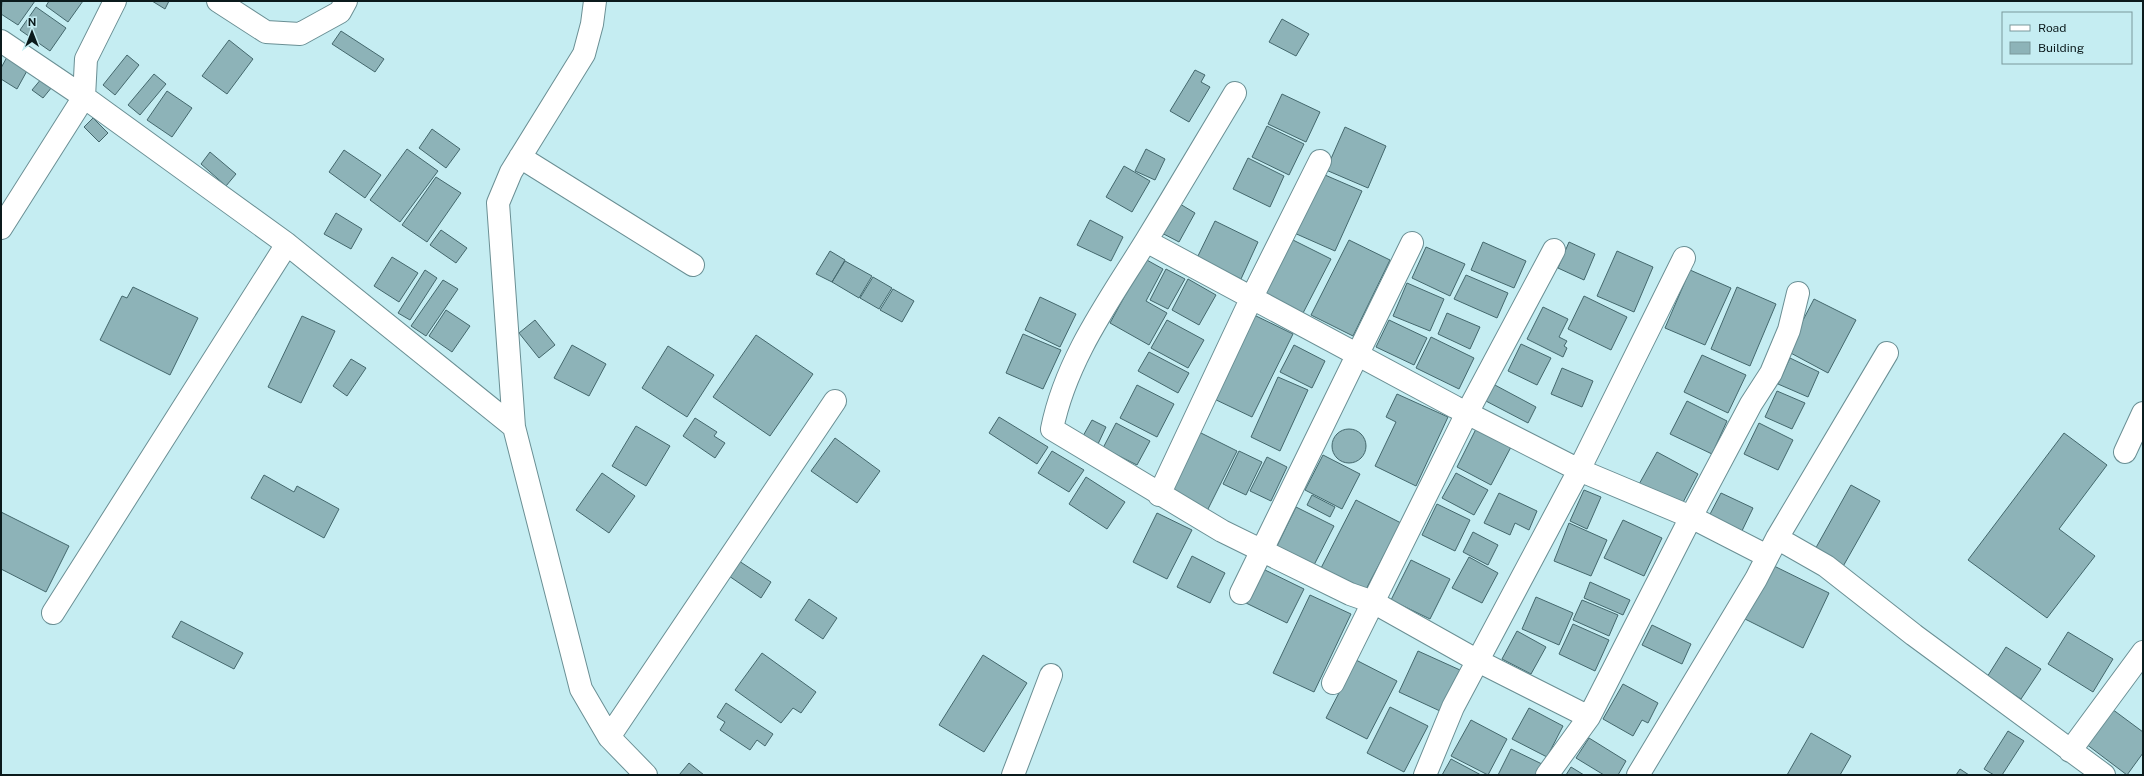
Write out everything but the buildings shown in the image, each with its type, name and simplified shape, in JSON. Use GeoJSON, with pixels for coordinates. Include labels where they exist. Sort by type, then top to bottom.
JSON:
{"type":"FeatureCollection","features":[{"type":"Feature","properties":{"kind":"street"},"geometry":{"type":"LineString","coordinates":[[1,228],[84,96],[86,59],[115,1]]}},
{"type":"Feature","properties":{"kind":"street"},"geometry":{"type":"LineString","coordinates":[[218,1],[266,32],[300,34],[340,12],[346,1]]}},
{"type":"Feature","properties":{"kind":"street"},"geometry":{"type":"LineString","coordinates":[[595,1],[592,24],[584,54],[511,172],[498,203],[514,427],[581,689],[609,737],[646,775]]}},
{"type":"Feature","properties":{"kind":"street"},"geometry":{"type":"LineString","coordinates":[[1,41],[84,96],[286,244],[514,427]]}},
{"type":"Feature","properties":{"kind":"street"},"geometry":{"type":"LineString","coordinates":[[1235,93],[1146,241],[1087,334],[1057,405],[1052,429],[1159,495],[1261,550],[1350,594],[1373,602],[1478,661],[1589,717]]}},
{"type":"Feature","properties":{"kind":"street"},"geometry":{"type":"LineString","coordinates":[[520,157],[693,265]]}},
{"type":"Feature","properties":{"kind":"street"},"geometry":{"type":"LineString","coordinates":[[1159,495],[1252,297],[1320,161]]}},
{"type":"Feature","properties":{"kind":"street"},"geometry":{"type":"LineString","coordinates":[[1146,241],[1467,413],[1579,470],[1691,517],[1826,566],[1921,640],[2104,775]]}},
{"type":"Feature","properties":{"kind":"street"},"geometry":{"type":"LineString","coordinates":[[1241,593],[1412,243]]}},
{"type":"Feature","properties":{"kind":"street"},"geometry":{"type":"LineString","coordinates":[[53,613],[286,244]]}},
{"type":"Feature","properties":{"kind":"street"},"geometry":{"type":"LineString","coordinates":[[1333,683],[1467,413],[1554,250]]}},
{"type":"Feature","properties":{"kind":"street"},"geometry":{"type":"LineString","coordinates":[[1426,775],[1454,707],[1579,470],[1684,258]]}},
{"type":"Feature","properties":{"kind":"street"},"geometry":{"type":"LineString","coordinates":[[1547,775],[1589,717],[1691,517],[1751,404],[1771,373],[1789,330],[1798,293]]}},
{"type":"Feature","properties":{"kind":"street"},"geometry":{"type":"LineString","coordinates":[[1638,775],[1756,579],[1772,547],[1887,353]]}},
{"type":"Feature","properties":{"kind":"street"},"geometry":{"type":"LineString","coordinates":[[609,737],[835,401]]}},
{"type":"Feature","properties":{"kind":"street"},"geometry":{"type":"LineString","coordinates":[[2125,452],[2143,413]]}},
{"type":"Feature","properties":{"kind":"street"},"geometry":{"type":"LineString","coordinates":[[2070,751],[2143,652]]}},
{"type":"Feature","properties":{"kind":"street"},"geometry":{"type":"LineString","coordinates":[[1013,775],[1051,675]]}}]}
